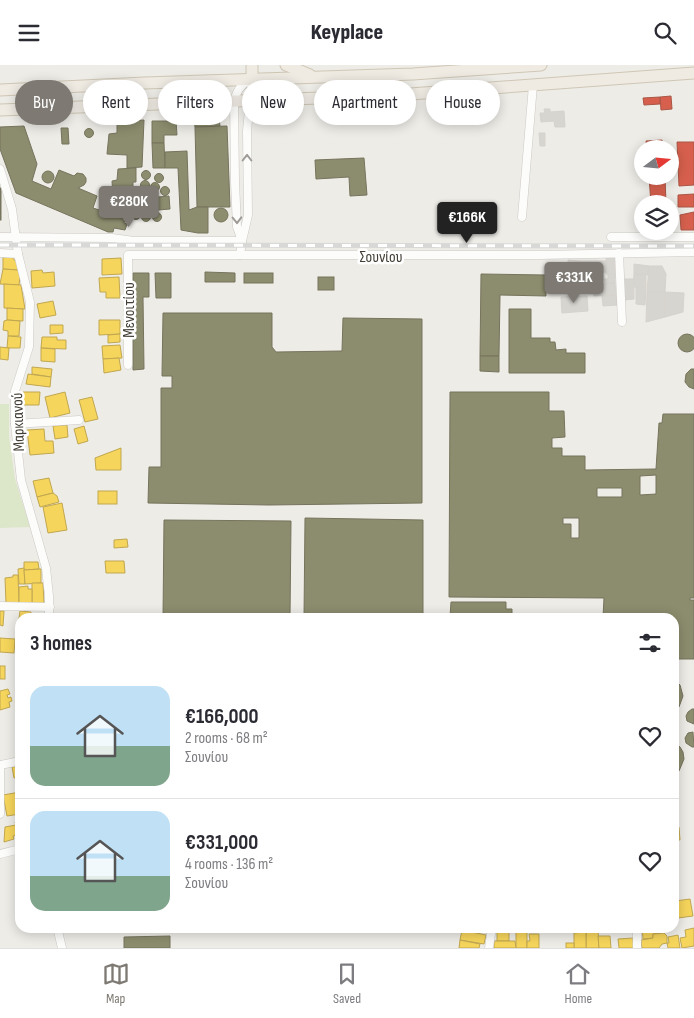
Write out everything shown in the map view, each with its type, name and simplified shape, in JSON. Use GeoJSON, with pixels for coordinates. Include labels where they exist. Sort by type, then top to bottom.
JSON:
{"type":"FeatureCollection","features":[{"type":"Feature","properties":{"kind":"main road"},"geometry":{"type":"LineString","coordinates":[[252,65],[252,79]]}},
{"type":"Feature","properties":{"kind":"main road"},"geometry":{"type":"LineString","coordinates":[[286,65],[316,77]]}},
{"type":"Feature","properties":{"kind":"main road"},"geometry":{"type":"LineString","coordinates":[[0,90],[252,79],[413,75],[541,65]]}},
{"type":"Feature","properties":{"kind":"main road"},"geometry":{"type":"LineString","coordinates":[[304,99],[388,95],[694,73]]}},
{"type":"Feature","properties":{"kind":"main road"},"geometry":{"type":"LineString","coordinates":[[0,110],[242,101]]}},
{"type":"Feature","properties":{"kind":"street"},"geometry":{"type":"LineString","coordinates":[[242,241],[237,227],[234,101],[242,84],[252,79]]}},
{"type":"Feature","properties":{"kind":"street"},"geometry":{"type":"LineString","coordinates":[[522,217],[533,85]]}},
{"type":"Feature","properties":{"kind":"street"},"geometry":{"type":"LineString","coordinates":[[240,255],[248,215],[248,125]]}},
{"type":"Feature","properties":{"kind":"street","name":"Μαρκιανού"},"geometry":{"type":"LineString","coordinates":[[0,169],[10,201],[18,254],[30,302],[28,355],[15,391],[15,424],[21,480],[46,568],[49,613]]}},
{"type":"Feature","properties":{"kind":"street"},"geometry":{"type":"LineString","coordinates":[[235,182],[247,182]]}},
{"type":"Feature","properties":{"kind":"street"},"geometry":{"type":"LineString","coordinates":[[0,237],[112,238],[134,241],[242,241]]}},
{"type":"Feature","properties":{"kind":"street"},"geometry":{"type":"LineString","coordinates":[[611,237],[694,237]]}},
{"type":"Feature","properties":{"kind":"street","name":"Σουνίου"},"geometry":{"type":"LineString","coordinates":[[128,255],[510,255],[694,252]]}},
{"type":"Feature","properties":{"kind":"street"},"geometry":{"type":"LineString","coordinates":[[0,253],[18,254]]}},
{"type":"Feature","properties":{"kind":"street"},"geometry":{"type":"LineString","coordinates":[[619,253],[622,322]]}},
{"type":"Feature","properties":{"kind":"street","name":"Μενοιτίου"},"geometry":{"type":"LineString","coordinates":[[128,255],[128,365]]}},
{"type":"Feature","properties":{"kind":"street"},"geometry":{"type":"LineString","coordinates":[[15,424],[79,420]]}},
{"type":"Feature","properties":{"kind":"street"},"geometry":{"type":"LineString","coordinates":[[0,606],[50,607]]}},
{"type":"Feature","properties":{"kind":"street"},"geometry":{"type":"LineString","coordinates":[[0,814],[0,765],[15,762]]}},
{"type":"Feature","properties":{"kind":"street"},"geometry":{"type":"LineString","coordinates":[[0,854],[15,850]]}},
{"type":"Feature","properties":{"kind":"street"},"geometry":{"type":"LineString","coordinates":[[58,933],[62,948]]}},
{"type":"Feature","properties":{"kind":"street"},"geometry":{"type":"LineString","coordinates":[[489,948],[491,933]]}},
{"type":"Feature","properties":{"kind":"street"},"geometry":{"type":"LineString","coordinates":[[637,933],[637,948]]}},
{"type":"Feature","properties":{"kind":"green space"},"geometry":{"type":"Polygon","coordinates":[[[0,404],[9,404],[9,436],[15,479],[30,527],[0,528],[0,404]]]}},
{"type":"Feature","properties":{"kind":"building: Homes"},"geometry":{"type":"Polygon","coordinates":[[[3,257],[12,257],[17,263],[18,270],[3,269],[3,257]]]}},
{"type":"Feature","properties":{"kind":"building: Homes"},"geometry":{"type":"Polygon","coordinates":[[[121,258],[122,274],[102,275],[102,259],[121,258]]]}},
{"type":"Feature","properties":{"kind":"building: Homes"},"geometry":{"type":"Polygon","coordinates":[[[3,269],[18,270],[20,276],[19,285],[0,284],[3,269]]]}},
{"type":"Feature","properties":{"kind":"building: Homes"},"geometry":{"type":"Polygon","coordinates":[[[42,270],[43,273],[54,272],[55,286],[32,288],[31,271],[42,270]]]}},
{"type":"Feature","properties":{"kind":"building: Homes"},"geometry":{"type":"Polygon","coordinates":[[[119,277],[120,298],[106,298],[106,292],[100,292],[99,278],[119,277]]]}},
{"type":"Feature","properties":{"kind":"building: Homes"},"geometry":{"type":"Polygon","coordinates":[[[4,284],[21,285],[25,309],[4,308],[4,284]]]}},
{"type":"Feature","properties":{"kind":"building: Homes"},"geometry":{"type":"Polygon","coordinates":[[[53,301],[56,315],[40,318],[37,304],[53,301]]]}},
{"type":"Feature","properties":{"kind":"building: Homes"},"geometry":{"type":"Polygon","coordinates":[[[7,308],[23,309],[23,321],[7,320],[7,308]]]}},
{"type":"Feature","properties":{"kind":"building: Homes"},"geometry":{"type":"Polygon","coordinates":[[[99,320],[120,320],[120,334],[99,335],[99,320]]]}},
{"type":"Feature","properties":{"kind":"building: Homes"},"geometry":{"type":"Polygon","coordinates":[[[4,321],[20,321],[19,336],[8,336],[8,331],[3,330],[4,321]]]}},
{"type":"Feature","properties":{"kind":"building: Homes"},"geometry":{"type":"Polygon","coordinates":[[[50,325],[63,325],[63,333],[50,334],[50,325]]]}},
{"type":"Feature","properties":{"kind":"building: Homes"},"geometry":{"type":"Polygon","coordinates":[[[120,334],[120,342],[108,343],[108,335],[120,334]]]}},
{"type":"Feature","properties":{"kind":"building: Homes"},"geometry":{"type":"Polygon","coordinates":[[[8,336],[21,337],[20,348],[7,348],[8,336]]]}},
{"type":"Feature","properties":{"kind":"building: Homes"},"geometry":{"type":"Polygon","coordinates":[[[42,337],[57,337],[57,340],[66,340],[66,349],[41,348],[42,337]]]}},
{"type":"Feature","properties":{"kind":"building: Homes"},"geometry":{"type":"Polygon","coordinates":[[[120,345],[122,358],[103,359],[102,346],[120,345]]]}},
{"type":"Feature","properties":{"kind":"building: Homes"},"geometry":{"type":"Polygon","coordinates":[[[0,347],[9,348],[8,360],[0,359],[0,347]]]}},
{"type":"Feature","properties":{"kind":"building: Homes"},"geometry":{"type":"Polygon","coordinates":[[[41,348],[55,349],[55,362],[41,361],[41,348]]]}},
{"type":"Feature","properties":{"kind":"building: Homes"},"geometry":{"type":"Polygon","coordinates":[[[119,358],[121,370],[104,373],[103,359],[119,358]]]}},
{"type":"Feature","properties":{"kind":"building: Homes"},"geometry":{"type":"Polygon","coordinates":[[[32,367],[52,369],[51,377],[32,374],[32,367]]]}},
{"type":"Feature","properties":{"kind":"building: Homes"},"geometry":{"type":"Polygon","coordinates":[[[28,374],[51,377],[50,387],[26,384],[28,374]]]}},
{"type":"Feature","properties":{"kind":"building: Homes"},"geometry":{"type":"Polygon","coordinates":[[[23,392],[40,392],[39,405],[23,405],[23,392]]]}},
{"type":"Feature","properties":{"kind":"building: Homes"},"geometry":{"type":"Polygon","coordinates":[[[65,392],[70,413],[50,418],[45,397],[65,392]]]}},
{"type":"Feature","properties":{"kind":"building: Homes"},"geometry":{"type":"Polygon","coordinates":[[[92,397],[98,419],[85,422],[79,400],[92,397]]]}},
{"type":"Feature","properties":{"kind":"building: Homes"},"geometry":{"type":"Polygon","coordinates":[[[67,425],[68,437],[55,439],[53,426],[67,425]]]}},
{"type":"Feature","properties":{"kind":"building: Homes"},"geometry":{"type":"Polygon","coordinates":[[[84,426],[88,441],[78,444],[74,429],[84,426]]]}},
{"type":"Feature","properties":{"kind":"building: Homes"},"geometry":{"type":"Polygon","coordinates":[[[44,429],[45,441],[53,441],[54,453],[30,455],[27,430],[44,429]]]}},
{"type":"Feature","properties":{"kind":"building: Homes"},"geometry":{"type":"Polygon","coordinates":[[[121,448],[121,470],[96,470],[95,458],[121,448]]]}},
{"type":"Feature","properties":{"kind":"building: Homes"},"geometry":{"type":"Polygon","coordinates":[[[49,478],[53,493],[37,497],[33,481],[49,478]]]}},
{"type":"Feature","properties":{"kind":"building: Homes"},"geometry":{"type":"Polygon","coordinates":[[[98,491],[117,491],[117,504],[98,504],[98,491]]]}},
{"type":"Feature","properties":{"kind":"building: Homes"},"geometry":{"type":"Polygon","coordinates":[[[53,493],[57,496],[59,502],[40,507],[37,497],[53,493]]]}},
{"type":"Feature","properties":{"kind":"building: Homes"},"geometry":{"type":"Polygon","coordinates":[[[62,503],[67,530],[48,533],[43,507],[62,503]]]}},
{"type":"Feature","properties":{"kind":"building: Homes"},"geometry":{"type":"Polygon","coordinates":[[[127,539],[128,547],[114,548],[114,540],[127,539]]]}},
{"type":"Feature","properties":{"kind":"building: Homes"},"geometry":{"type":"Polygon","coordinates":[[[105,561],[124,561],[125,573],[106,573],[105,561]]]}},
{"type":"Feature","properties":{"kind":"building: Homes"},"geometry":{"type":"Polygon","coordinates":[[[24,562],[38,562],[39,569],[24,570],[24,562]]]}},
{"type":"Feature","properties":{"kind":"building: Homes"},"geometry":{"type":"Polygon","coordinates":[[[24,568],[25,584],[19,584],[18,569],[24,568]]]}},
{"type":"Feature","properties":{"kind":"building: Homes"},"geometry":{"type":"Polygon","coordinates":[[[41,569],[41,583],[25,584],[24,570],[41,569]]]}},
{"type":"Feature","properties":{"kind":"building: Homes"},"geometry":{"type":"Polygon","coordinates":[[[13,575],[18,575],[19,603],[6,603],[5,578],[13,577],[13,575]]]}},
{"type":"Feature","properties":{"kind":"building: Homes"},"geometry":{"type":"Polygon","coordinates":[[[32,583],[43,583],[44,604],[32,603],[32,583]]]}},
{"type":"Feature","properties":{"kind":"building: Homes"},"geometry":{"type":"Polygon","coordinates":[[[28,586],[28,589],[32,589],[32,603],[19,603],[19,587],[28,586]]]}},
{"type":"Feature","properties":{"kind":"building: Homes"},"geometry":{"type":"Polygon","coordinates":[[[0,611],[4,611],[3,626],[0,625],[0,611]]]}},
{"type":"Feature","properties":{"kind":"building: Homes"},"geometry":{"type":"Polygon","coordinates":[[[20,611],[31,612],[31,613],[20,613],[20,611]]]}},
{"type":"Feature","properties":{"kind":"building: Homes"},"geometry":{"type":"Polygon","coordinates":[[[0,638],[15,639],[14,653],[0,652],[0,638]]]}},
{"type":"Feature","properties":{"kind":"building: Homes"},"geometry":{"type":"Polygon","coordinates":[[[0,666],[5,666],[5,679],[0,679],[0,666]]]}},
{"type":"Feature","properties":{"kind":"building: Homes"},"geometry":{"type":"Polygon","coordinates":[[[8,689],[10,694],[7,695],[8,698],[11,697],[12,701],[9,702],[10,707],[0,710],[0,691],[8,689]]]}},
{"type":"Feature","properties":{"kind":"building: Homes"},"geometry":{"type":"Polygon","coordinates":[[[12,767],[15,767],[15,778],[14,778],[12,767]]]}},
{"type":"Feature","properties":{"kind":"building: Homes"},"geometry":{"type":"Polygon","coordinates":[[[15,793],[15,815],[7,816],[3,795],[15,793]]]}},
{"type":"Feature","properties":{"kind":"building: Homes"},"geometry":{"type":"Polygon","coordinates":[[[15,825],[15,836],[13,836],[14,839],[4,842],[5,827],[15,825]]]}},
{"type":"Feature","properties":{"kind":"building: Homes"},"geometry":{"type":"Polygon","coordinates":[[[690,899],[693,916],[679,918],[679,900],[690,899]]]}},
{"type":"Feature","properties":{"kind":"building: Homes"},"geometry":{"type":"Polygon","coordinates":[[[694,928],[694,946],[682,948],[680,938],[686,937],[685,930],[694,928]]]}},
{"type":"Feature","properties":{"kind":"building: Homes"},"geometry":{"type":"Polygon","coordinates":[[[461,933],[486,935],[484,944],[460,940],[461,933]]]}},
{"type":"Feature","properties":{"kind":"building: Homes"},"geometry":{"type":"Polygon","coordinates":[[[497,933],[509,933],[509,941],[497,941],[497,933]]]}},
{"type":"Feature","properties":{"kind":"building: Homes"},"geometry":{"type":"Polygon","coordinates":[[[516,933],[527,933],[527,948],[516,948],[516,933]]]}},
{"type":"Feature","properties":{"kind":"building: Homes"},"geometry":{"type":"Polygon","coordinates":[[[574,933],[586,933],[586,948],[574,948],[574,933]]]}},
{"type":"Feature","properties":{"kind":"building: Homes"},"geometry":{"type":"Polygon","coordinates":[[[586,933],[598,933],[599,948],[586,948],[586,933]]]}},
{"type":"Feature","properties":{"kind":"building: Homes"},"geometry":{"type":"Polygon","coordinates":[[[642,933],[658,933],[653,934],[653,938],[643,939],[642,933]]]}},
{"type":"Feature","properties":{"kind":"building: Homes"},"geometry":{"type":"Polygon","coordinates":[[[664,933],[667,936],[667,943],[662,944],[659,948],[642,948],[641,940],[653,938],[653,934],[664,933]]]}},
{"type":"Feature","properties":{"kind":"building: Homes"},"geometry":{"type":"Polygon","coordinates":[[[529,934],[539,934],[539,948],[527,948],[527,941],[530,941],[529,934]]]}},
{"type":"Feature","properties":{"kind":"building: Homes"},"geometry":{"type":"Polygon","coordinates":[[[678,935],[680,948],[668,948],[668,937],[678,935]]]}},
{"type":"Feature","properties":{"kind":"building: Homes"},"geometry":{"type":"Polygon","coordinates":[[[598,936],[610,936],[611,948],[599,948],[598,936]]]}},
{"type":"Feature","properties":{"kind":"building: Homes"},"geometry":{"type":"Polygon","coordinates":[[[633,938],[634,948],[619,948],[618,939],[633,938]]]}},
{"type":"Feature","properties":{"kind":"building: Homes"},"geometry":{"type":"Polygon","coordinates":[[[460,940],[480,944],[479,948],[459,948],[460,940]]]}},
{"type":"Feature","properties":{"kind":"building: Homes"},"geometry":{"type":"Polygon","coordinates":[[[494,941],[515,941],[516,948],[494,948],[494,941]]]}},
{"type":"Feature","properties":{"kind":"building: Homes"},"geometry":{"type":"Polygon","coordinates":[[[566,943],[574,943],[574,948],[566,948],[566,943]]]}},
{"type":"Feature","properties":{"kind":"building: Shops"},"geometry":{"type":"Polygon","coordinates":[[[671,96],[672,109],[661,110],[660,97],[671,96]]]}},
{"type":"Feature","properties":{"kind":"building: Shops"},"geometry":{"type":"Polygon","coordinates":[[[660,97],[660,104],[644,105],[643,98],[660,97]]]}},
{"type":"Feature","properties":{"kind":"building: Shops"},"geometry":{"type":"Polygon","coordinates":[[[679,142],[694,142],[694,185],[679,186],[679,142]]]}},
{"type":"Feature","properties":{"kind":"building: Shops"},"geometry":{"type":"Polygon","coordinates":[[[650,185],[665,185],[666,195],[650,195],[650,185]]]}},
{"type":"Feature","properties":{"kind":"building: Shops"},"geometry":{"type":"Polygon","coordinates":[[[694,194],[694,207],[679,207],[678,195],[694,194]]]}},
{"type":"Feature","properties":{"kind":"building: Shops"},"geometry":{"type":"Polygon","coordinates":[[[694,212],[694,230],[681,230],[680,215],[694,212]]]}},
{"type":"Feature","properties":{"kind":"building: Industry"},"geometry":{"type":"Polygon","coordinates":[[[152,121],[158,121],[158,125],[176,125],[177,135],[164,135],[164,143],[152,143],[152,121]]]}},
{"type":"Feature","properties":{"kind":"building: Industry"},"geometry":{"type":"Polygon","coordinates":[[[117,125],[144,125],[142,167],[127,168],[127,155],[107,154],[109,134],[117,133],[117,125]]]}},
{"type":"Feature","properties":{"kind":"building: Industry"},"geometry":{"type":"Polygon","coordinates":[[[195,125],[220,126],[195,127],[195,125]]]}},
{"type":"Feature","properties":{"kind":"building: Industry"},"geometry":{"type":"Polygon","coordinates":[[[24,126],[37,164],[32,181],[51,189],[59,170],[74,176],[77,173],[83,174],[86,182],[78,188],[97,196],[93,208],[115,215],[119,201],[126,204],[122,218],[125,219],[124,223],[127,224],[125,230],[114,228],[113,232],[108,232],[16,193],[0,149],[0,127],[24,126]]]}},
{"type":"Feature","properties":{"kind":"building: Industry"},"geometry":{"type":"Polygon","coordinates":[[[227,126],[230,207],[197,207],[195,127],[227,126]]]}},
{"type":"Feature","properties":{"kind":"building: Industry"},"geometry":{"type":"Polygon","coordinates":[[[61,128],[68,128],[69,144],[62,144],[61,128]]]}},
{"type":"Feature","properties":{"kind":"building: Industry"},"geometry":{"type":"Polygon","coordinates":[[[89,128],[94,133],[89,138],[84,133],[89,128]]]}},
{"type":"Feature","properties":{"kind":"building: Industry"},"geometry":{"type":"Polygon","coordinates":[[[152,143],[164,143],[165,168],[153,168],[152,143]]]}},
{"type":"Feature","properties":{"kind":"building: Industry"},"geometry":{"type":"Polygon","coordinates":[[[187,151],[189,210],[197,207],[208,207],[208,233],[181,230],[178,168],[165,168],[165,152],[187,151]]]}},
{"type":"Feature","properties":{"kind":"building: Industry"},"geometry":{"type":"Polygon","coordinates":[[[364,158],[367,195],[350,196],[349,177],[316,179],[315,160],[364,158]]]}},
{"type":"Feature","properties":{"kind":"building: Industry"},"geometry":{"type":"Polygon","coordinates":[[[136,168],[136,182],[133,182],[133,197],[113,197],[112,181],[117,180],[118,169],[136,168]]]}},
{"type":"Feature","properties":{"kind":"building: Industry"},"geometry":{"type":"Polygon","coordinates":[[[146,170],[151,175],[146,180],[141,175],[146,170]]]}},
{"type":"Feature","properties":{"kind":"building: Industry"},"geometry":{"type":"Polygon","coordinates":[[[50,171],[53,172],[53,182],[46,183],[43,182],[42,175],[43,172],[50,171]]]}},
{"type":"Feature","properties":{"kind":"building: Industry"},"geometry":{"type":"Polygon","coordinates":[[[159,173],[164,178],[159,183],[154,178],[159,173]]]}},
{"type":"Feature","properties":{"kind":"building: Industry"},"geometry":{"type":"Polygon","coordinates":[[[145,180],[150,185],[145,190],[140,185],[145,180]]]}},
{"type":"Feature","properties":{"kind":"building: Industry"},"geometry":{"type":"Polygon","coordinates":[[[155,182],[160,187],[155,192],[150,187],[155,182]]]}},
{"type":"Feature","properties":{"kind":"building: Industry"},"geometry":{"type":"Polygon","coordinates":[[[165,186],[170,191],[165,196],[160,191],[165,186]]]}},
{"type":"Feature","properties":{"kind":"building: Industry"},"geometry":{"type":"Polygon","coordinates":[[[1,188],[1,220],[0,220],[1,188]]]}},
{"type":"Feature","properties":{"kind":"building: Industry"},"geometry":{"type":"Polygon","coordinates":[[[149,191],[154,196],[149,201],[144,196],[149,191]]]}},
{"type":"Feature","properties":{"kind":"building: Industry"},"geometry":{"type":"Polygon","coordinates":[[[139,192],[144,197],[139,202],[134,197],[139,192]]]}},
{"type":"Feature","properties":{"kind":"building: Industry"},"geometry":{"type":"Polygon","coordinates":[[[169,196],[170,209],[158,210],[158,197],[169,196]]]}},
{"type":"Feature","properties":{"kind":"building: Industry"},"geometry":{"type":"Polygon","coordinates":[[[105,198],[111,198],[115,205],[111,212],[105,212],[101,208],[101,202],[105,198]]]}},
{"type":"Feature","properties":{"kind":"building: Industry"},"geometry":{"type":"Polygon","coordinates":[[[148,201],[153,206],[148,211],[143,206],[148,201]]]}},
{"type":"Feature","properties":{"kind":"building: Industry"},"geometry":{"type":"Polygon","coordinates":[[[218,208],[224,208],[228,215],[224,222],[218,222],[214,218],[214,212],[218,208]]]}},
{"type":"Feature","properties":{"kind":"building: Industry"},"geometry":{"type":"Polygon","coordinates":[[[136,210],[141,215],[136,220],[131,215],[136,210]]]}},
{"type":"Feature","properties":{"kind":"building: Industry"},"geometry":{"type":"Polygon","coordinates":[[[146,212],[151,217],[146,222],[141,217],[146,212]]]}},
{"type":"Feature","properties":{"kind":"building: Industry"},"geometry":{"type":"Polygon","coordinates":[[[157,212],[162,217],[157,222],[152,217],[157,212]]]}},
{"type":"Feature","properties":{"kind":"building: Industry"},"geometry":{"type":"Polygon","coordinates":[[[205,272],[235,273],[235,282],[205,282],[205,272]]]}},
{"type":"Feature","properties":{"kind":"building: Industry"},"geometry":{"type":"Polygon","coordinates":[[[133,273],[149,273],[149,297],[143,297],[144,369],[133,370],[133,273]]]}},
{"type":"Feature","properties":{"kind":"building: Industry"},"geometry":{"type":"Polygon","coordinates":[[[155,273],[171,273],[171,298],[156,298],[155,273]]]}},
{"type":"Feature","properties":{"kind":"building: Industry"},"geometry":{"type":"Polygon","coordinates":[[[244,273],[273,273],[273,283],[244,283],[244,273]]]}},
{"type":"Feature","properties":{"kind":"building: Industry"},"geometry":{"type":"Polygon","coordinates":[[[481,274],[546,275],[546,296],[500,295],[499,356],[480,356],[481,274]]]}},
{"type":"Feature","properties":{"kind":"building: Industry"},"geometry":{"type":"Polygon","coordinates":[[[318,277],[334,277],[334,290],[318,290],[318,277]]]}},
{"type":"Feature","properties":{"kind":"building: Industry"},"geometry":{"type":"Polygon","coordinates":[[[509,309],[531,309],[531,338],[550,338],[550,342],[555,342],[556,350],[566,349],[566,353],[585,353],[585,373],[509,373],[509,309]]]}},
{"type":"Feature","properties":{"kind":"building: Industry"},"geometry":{"type":"Polygon","coordinates":[[[163,313],[272,313],[272,347],[276,352],[342,351],[343,318],[422,319],[422,503],[269,505],[148,503],[149,467],[161,467],[161,388],[172,388],[172,376],[162,376],[163,313]]]}},
{"type":"Feature","properties":{"kind":"building: Industry"},"geometry":{"type":"Polygon","coordinates":[[[687,334],[693,337],[695,346],[693,349],[687,352],[681,349],[678,343],[681,337],[687,334]]]}},
{"type":"Feature","properties":{"kind":"building: Industry"},"geometry":{"type":"Polygon","coordinates":[[[480,356],[499,356],[499,372],[480,371],[480,356]]]}},
{"type":"Feature","properties":{"kind":"building: Industry"},"geometry":{"type":"Polygon","coordinates":[[[691,369],[694,369],[694,389],[685,382],[686,374],[691,369]]]}},
{"type":"Feature","properties":{"kind":"building: Industry"},"geometry":{"type":"Polygon","coordinates":[[[450,392],[549,392],[549,411],[564,411],[565,437],[552,438],[552,448],[562,448],[562,456],[585,456],[585,470],[656,469],[659,423],[662,423],[663,414],[694,414],[694,598],[690,598],[690,600],[694,600],[694,659],[679,659],[679,613],[603,613],[604,598],[449,597],[450,392]],[[656,475],[640,476],[640,495],[656,494],[656,475]],[[597,488],[597,497],[622,497],[622,488],[597,488]],[[563,518],[563,524],[571,524],[571,538],[579,538],[579,518],[563,518]]]}},
{"type":"Feature","properties":{"kind":"building: Industry"},"geometry":{"type":"Polygon","coordinates":[[[305,518],[423,520],[423,613],[304,613],[305,518]]]}},
{"type":"Feature","properties":{"kind":"building: Industry"},"geometry":{"type":"Polygon","coordinates":[[[164,520],[291,521],[290,613],[163,613],[164,520]]]}},
{"type":"Feature","properties":{"kind":"building: Industry"},"geometry":{"type":"Polygon","coordinates":[[[451,602],[506,602],[506,609],[512,609],[512,613],[450,613],[451,602]]]}},
{"type":"Feature","properties":{"kind":"building: Industry"},"geometry":{"type":"Polygon","coordinates":[[[679,684],[680,685],[683,696],[679,707],[679,684]]]}},
{"type":"Feature","properties":{"kind":"building: Industry"},"geometry":{"type":"Polygon","coordinates":[[[694,709],[694,724],[687,721],[686,716],[694,709]]]}},
{"type":"Feature","properties":{"kind":"building: Industry"},"geometry":{"type":"Polygon","coordinates":[[[693,732],[694,747],[692,747],[686,743],[685,738],[688,733],[693,732]]]}},
{"type":"Feature","properties":{"kind":"building: Industry"},"geometry":{"type":"Polygon","coordinates":[[[679,746],[683,752],[684,759],[679,771],[679,746]]]}},
{"type":"Feature","properties":{"kind":"building: Industry"},"geometry":{"type":"Polygon","coordinates":[[[170,936],[170,948],[124,948],[124,937],[170,936]]]}},
{"type":"Feature","properties":{"kind":"building: Other"},"geometry":{"type":"Polygon","coordinates":[[[544,109],[550,109],[550,112],[564,111],[565,127],[555,127],[554,121],[541,122],[540,113],[545,113],[544,109]]]}},
{"type":"Feature","properties":{"kind":"building: Other"},"geometry":{"type":"Polygon","coordinates":[[[539,133],[545,133],[545,146],[540,146],[539,133]]]}},
{"type":"Feature","properties":{"kind":"building: Other"},"geometry":{"type":"Polygon","coordinates":[[[615,256],[615,274],[606,274],[606,257],[615,256]]]}},
{"type":"Feature","properties":{"kind":"building: Other"},"geometry":{"type":"Polygon","coordinates":[[[568,260],[580,261],[580,273],[569,273],[568,260]]]}},
{"type":"Feature","properties":{"kind":"building: Other"},"geometry":{"type":"Polygon","coordinates":[[[580,261],[594,261],[594,273],[580,273],[580,261]]]}},
{"type":"Feature","properties":{"kind":"building: Other"},"geometry":{"type":"Polygon","coordinates":[[[594,261],[606,261],[606,272],[594,273],[594,261]]]}},
{"type":"Feature","properties":{"kind":"building: Other"},"geometry":{"type":"Polygon","coordinates":[[[634,264],[649,266],[648,275],[634,274],[634,264]]]}},
{"type":"Feature","properties":{"kind":"building: Other"},"geometry":{"type":"Polygon","coordinates":[[[649,266],[662,266],[666,274],[665,292],[647,292],[649,266]]]}},
{"type":"Feature","properties":{"kind":"building: Other"},"geometry":{"type":"Polygon","coordinates":[[[608,274],[615,274],[615,283],[605,284],[604,279],[608,279],[608,274]]]}},
{"type":"Feature","properties":{"kind":"building: Other"},"geometry":{"type":"Polygon","coordinates":[[[634,274],[646,274],[646,287],[633,287],[634,274]]]}},
{"type":"Feature","properties":{"kind":"building: Other"},"geometry":{"type":"Polygon","coordinates":[[[623,279],[634,279],[634,299],[624,300],[623,279]]]}},
{"type":"Feature","properties":{"kind":"building: Other"},"geometry":{"type":"Polygon","coordinates":[[[615,283],[616,295],[594,296],[593,285],[615,283]]]}},
{"type":"Feature","properties":{"kind":"building: Other"},"geometry":{"type":"Polygon","coordinates":[[[636,287],[646,287],[645,305],[636,304],[636,287]]]}},
{"type":"Feature","properties":{"kind":"building: Other"},"geometry":{"type":"Polygon","coordinates":[[[647,292],[665,292],[665,317],[646,322],[647,292]]]}},
{"type":"Feature","properties":{"kind":"building: Other"},"geometry":{"type":"Polygon","coordinates":[[[665,292],[684,293],[683,312],[665,317],[665,292]]]}},
{"type":"Feature","properties":{"kind":"building: Other"},"geometry":{"type":"Polygon","coordinates":[[[616,295],[617,305],[603,306],[602,296],[616,295]]]}},
{"type":"Feature","properties":{"kind":"building: Other"},"geometry":{"type":"Polygon","coordinates":[[[587,296],[588,311],[562,313],[561,297],[587,296]]]}},
{"type":"Feature","properties":{"kind":"railway"},"geometry":{"type":"LineString","coordinates":[[0,245],[694,246]]}}]}
